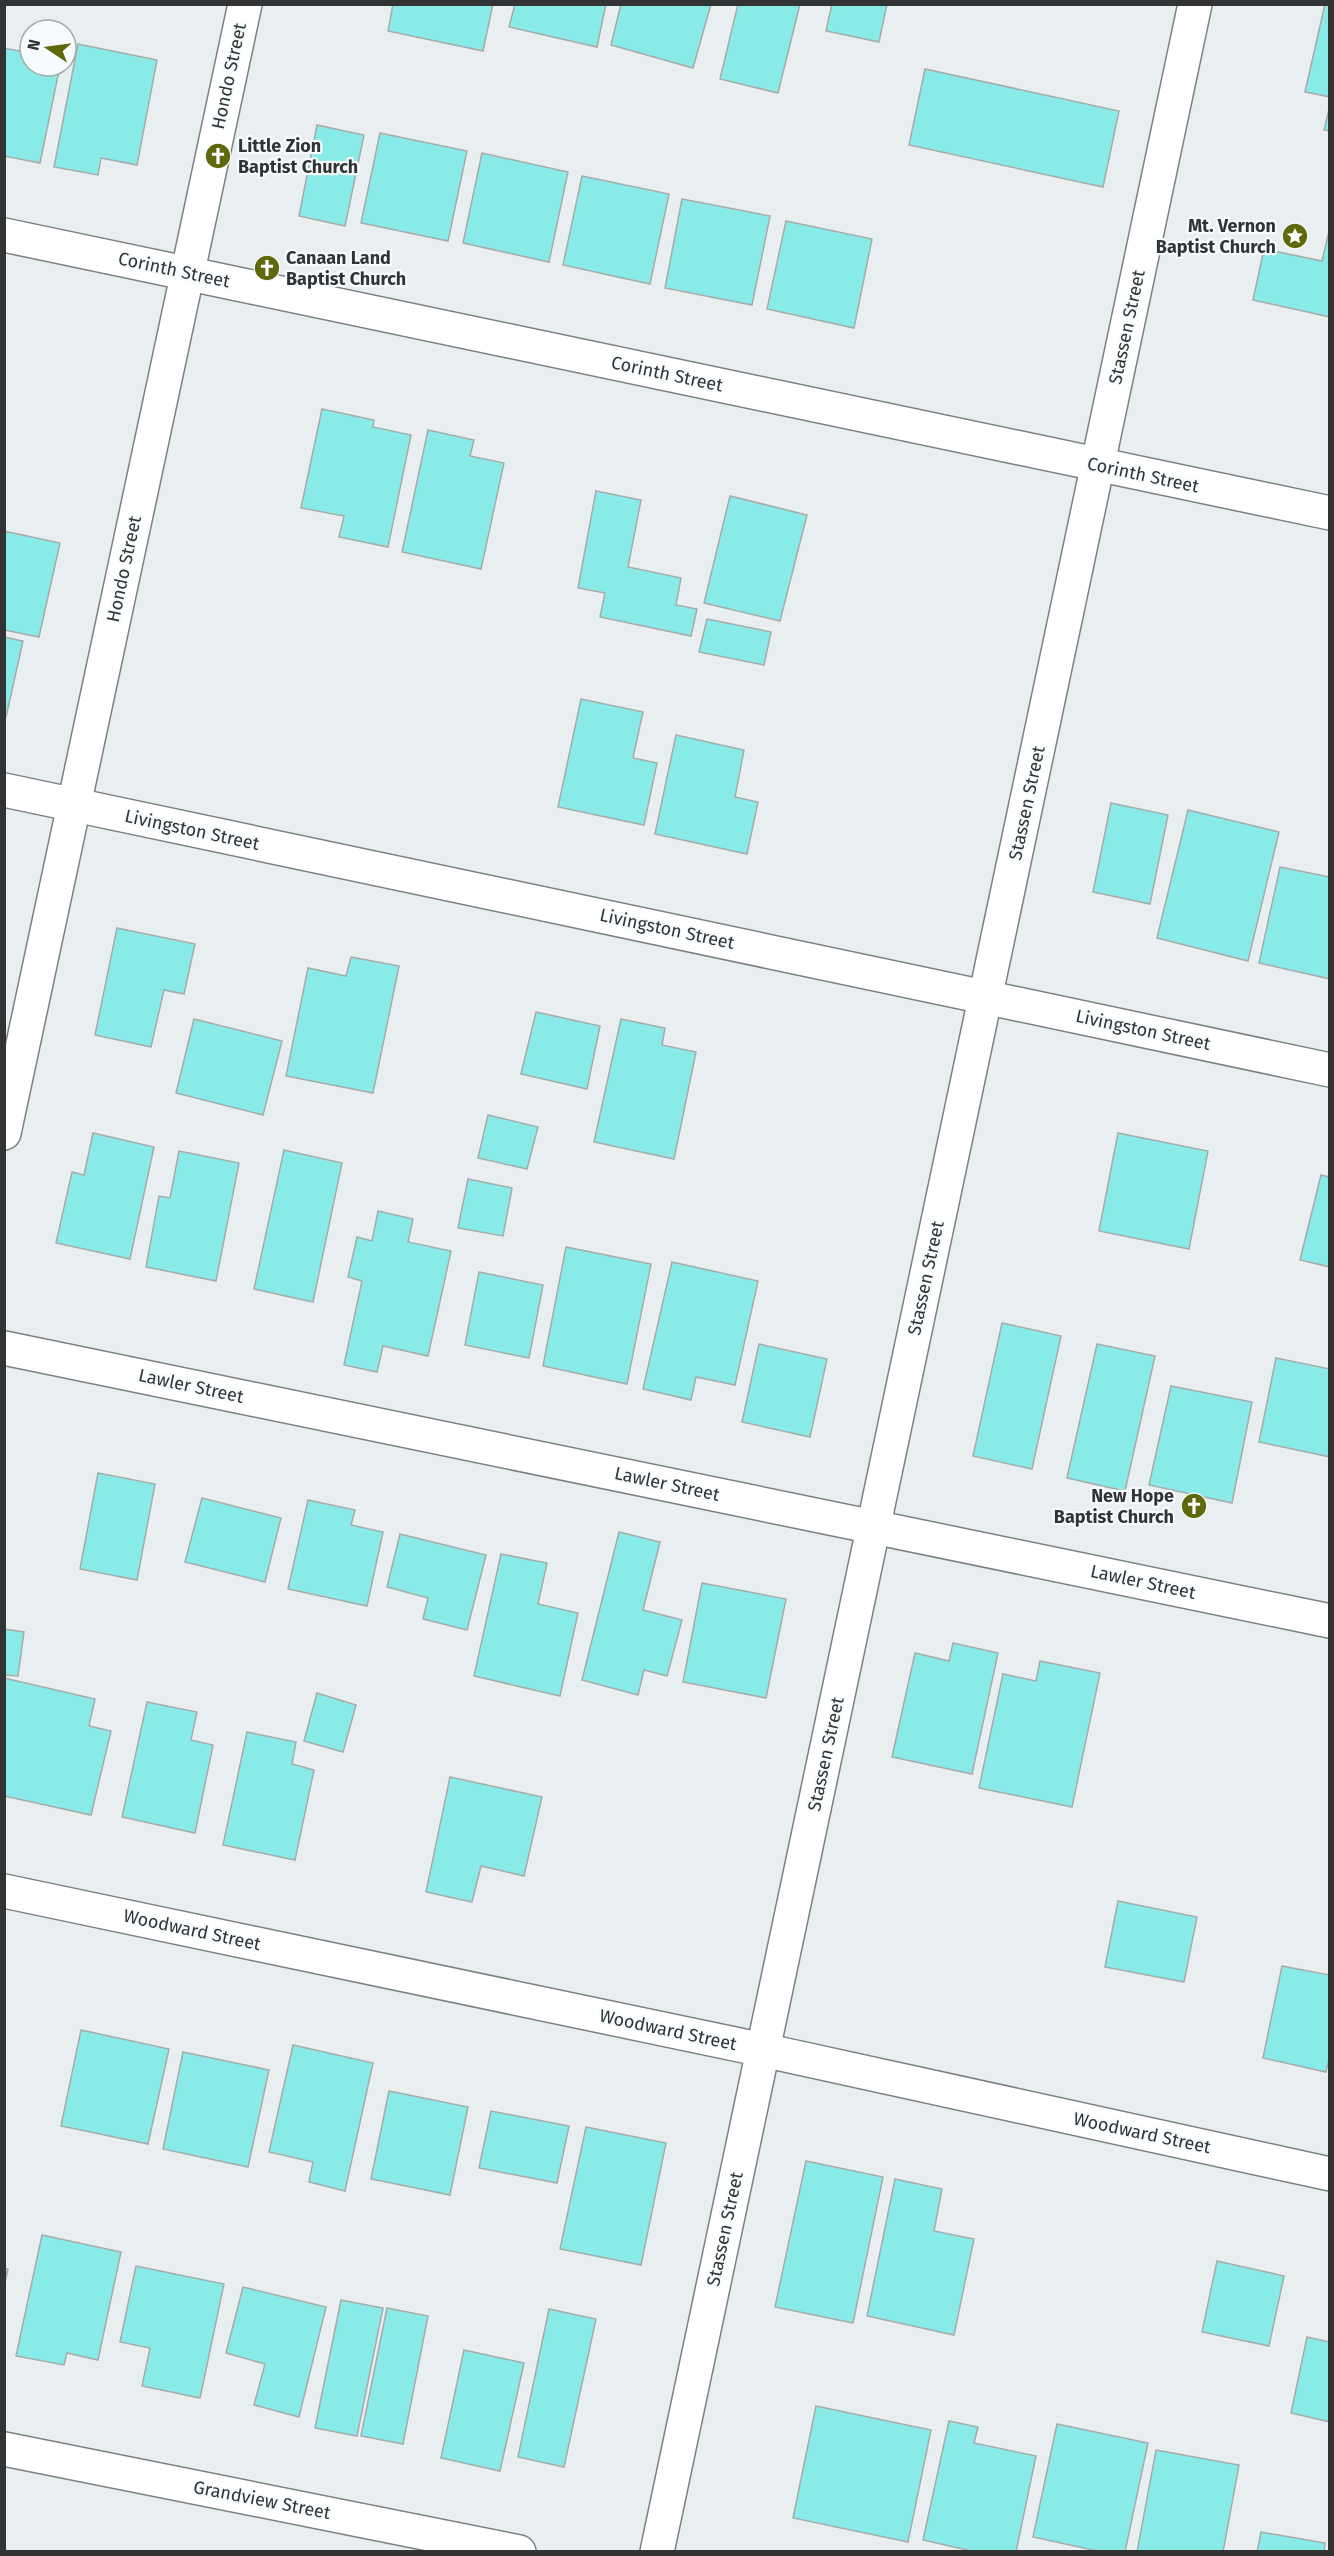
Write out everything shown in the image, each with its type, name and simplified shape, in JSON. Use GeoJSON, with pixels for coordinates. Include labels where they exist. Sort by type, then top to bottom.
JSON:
{"type":"FeatureCollection","features":[{"type":"Feature","properties":{"kind":"street","name":"Hondo Street"},"geometry":{"type":"LineString","coordinates":[[4,1133],[245,4]]}},
{"type":"Feature","properties":{"kind":"street","name":"Stassen Street"},"geometry":{"type":"LineString","coordinates":[[657,2552],[1195,4]]}},
{"type":"Feature","properties":{"kind":"street","name":"Corinth Street"},"geometry":{"type":"LineString","coordinates":[[4,235],[1329,513]]}},
{"type":"Feature","properties":{"kind":"street","name":"Livingston Street"},"geometry":{"type":"LineString","coordinates":[[4,790],[1329,1070]]}},
{"type":"Feature","properties":{"kind":"street","name":"Lawler Street"},"geometry":{"type":"LineString","coordinates":[[4,1348],[1329,1621]]}},
{"type":"Feature","properties":{"kind":"street","name":"Woodward Street"},"geometry":{"type":"LineString","coordinates":[[4,1891],[763,2050],[1329,2174]]}},
{"type":"Feature","properties":{"kind":"street","name":"Grandview Street"},"geometry":{"type":"LineString","coordinates":[[4,2449],[519,2552]]}},
{"type":"Feature","properties":{"kind":"building"},"geometry":{"type":"Polygon","coordinates":[[[393,4],[493,4],[483,51],[388,31],[393,4]]]}},
{"type":"Feature","properties":{"kind":"building"},"geometry":{"type":"Polygon","coordinates":[[[515,4],[606,4],[597,47],[509,27],[515,4]]]}},
{"type":"Feature","properties":{"kind":"building"},"geometry":{"type":"Polygon","coordinates":[[[621,4],[711,4],[693,68],[611,45],[621,4]]]}},
{"type":"Feature","properties":{"kind":"building"},"geometry":{"type":"Polygon","coordinates":[[[738,4],[800,4],[778,93],[720,79],[738,4]]]}},
{"type":"Feature","properties":{"kind":"building"},"geometry":{"type":"Polygon","coordinates":[[[832,4],[887,4],[879,42],[826,31],[832,4]]]}},
{"type":"Feature","properties":{"kind":"building"},"geometry":{"type":"Polygon","coordinates":[[[1325,4],[1330,4],[1330,97],[1305,92],[1325,4]]]}},
{"type":"Feature","properties":{"kind":"building"},"geometry":{"type":"Polygon","coordinates":[[[78,44],[157,60],[137,165],[101,158],[98,175],[54,167],[71,78],[78,78],[78,44]]]}},
{"type":"Feature","properties":{"kind":"building"},"geometry":{"type":"Polygon","coordinates":[[[4,48],[18,51],[18,78],[58,78],[40,163],[4,156],[4,48]]]}},
{"type":"Feature","properties":{"kind":"building"},"geometry":{"type":"Polygon","coordinates":[[[925,69],[1119,111],[1103,187],[909,145],[925,69]]]}},
{"type":"Feature","properties":{"kind":"building"},"geometry":{"type":"Polygon","coordinates":[[[1330,105],[1330,131],[1324,130],[1330,105]]]}},
{"type":"Feature","properties":{"kind":"building"},"geometry":{"type":"Polygon","coordinates":[[[317,125],[364,135],[345,226],[299,216],[317,125]]]}},
{"type":"Feature","properties":{"kind":"building"},"geometry":{"type":"Polygon","coordinates":[[[380,133],[467,151],[448,241],[361,223],[380,133]]]}},
{"type":"Feature","properties":{"kind":"building"},"geometry":{"type":"Polygon","coordinates":[[[482,153],[568,172],[549,262],[463,243],[482,153]]]}},
{"type":"Feature","properties":{"kind":"building"},"geometry":{"type":"Polygon","coordinates":[[[582,176],[669,194],[650,284],[563,265],[582,176]]]}},
{"type":"Feature","properties":{"kind":"building"},"geometry":{"type":"Polygon","coordinates":[[[682,199],[770,216],[752,305],[665,288],[682,199]]]}},
{"type":"Feature","properties":{"kind":"building"},"geometry":{"type":"Polygon","coordinates":[[[786,221],[872,239],[854,328],[767,309],[786,221]]]}},
{"type":"Feature","properties":{"kind":"building"},"geometry":{"type":"Polygon","coordinates":[[[1330,227],[1330,317],[1253,300],[1264,249],[1322,261],[1330,227]]]}},
{"type":"Feature","properties":{"kind":"building"},"geometry":{"type":"Polygon","coordinates":[[[322,409],[374,420],[373,427],[411,435],[388,547],[339,537],[344,516],[301,508],[322,409]]]}},
{"type":"Feature","properties":{"kind":"building"},"geometry":{"type":"Polygon","coordinates":[[[428,430],[474,440],[470,456],[504,463],[481,569],[402,552],[428,430]]]}},
{"type":"Feature","properties":{"kind":"building"},"geometry":{"type":"Polygon","coordinates":[[[596,491],[641,500],[628,567],[681,578],[676,605],[697,609],[691,636],[600,617],[605,593],[578,588],[596,491]]]}},
{"type":"Feature","properties":{"kind":"building"},"geometry":{"type":"Polygon","coordinates":[[[730,496],[807,515],[780,621],[704,603],[730,496]]]}},
{"type":"Feature","properties":{"kind":"building"},"geometry":{"type":"Polygon","coordinates":[[[4,531],[60,543],[39,637],[4,630],[4,531]]]}},
{"type":"Feature","properties":{"kind":"building"},"geometry":{"type":"Polygon","coordinates":[[[707,619],[771,632],[764,665],[699,652],[707,619]]]}},
{"type":"Feature","properties":{"kind":"building"},"geometry":{"type":"Polygon","coordinates":[[[4,637],[23,641],[6,717],[4,717],[4,637]]]}},
{"type":"Feature","properties":{"kind":"building"},"geometry":{"type":"Polygon","coordinates":[[[581,699],[643,712],[633,758],[657,763],[644,825],[558,807],[581,699]]]}},
{"type":"Feature","properties":{"kind":"building"},"geometry":{"type":"Polygon","coordinates":[[[676,735],[744,750],[735,797],[758,802],[747,854],[655,834],[676,735]]]}},
{"type":"Feature","properties":{"kind":"building"},"geometry":{"type":"Polygon","coordinates":[[[1111,803],[1168,815],[1150,904],[1093,892],[1111,803]]]}},
{"type":"Feature","properties":{"kind":"building"},"geometry":{"type":"Polygon","coordinates":[[[1188,810],[1279,832],[1248,961],[1157,938],[1188,810]]]}},
{"type":"Feature","properties":{"kind":"building"},"geometry":{"type":"Polygon","coordinates":[[[1280,867],[1330,877],[1330,979],[1259,963],[1280,867]]]}},
{"type":"Feature","properties":{"kind":"building"},"geometry":{"type":"Polygon","coordinates":[[[117,928],[195,944],[184,994],[164,990],[151,1047],[95,1035],[117,928]]]}},
{"type":"Feature","properties":{"kind":"building"},"geometry":{"type":"Polygon","coordinates":[[[351,957],[399,966],[373,1093],[286,1076],[308,968],[346,976],[351,957]]]}},
{"type":"Feature","properties":{"kind":"building"},"geometry":{"type":"Polygon","coordinates":[[[536,1012],[600,1026],[587,1089],[521,1074],[536,1012]]]}},
{"type":"Feature","properties":{"kind":"building"},"geometry":{"type":"Polygon","coordinates":[[[194,1019],[282,1041],[263,1115],[176,1093],[194,1019]]]}},
{"type":"Feature","properties":{"kind":"building"},"geometry":{"type":"Polygon","coordinates":[[[621,1019],[665,1028],[662,1045],[696,1052],[674,1159],[594,1142],[621,1019]]]}},
{"type":"Feature","properties":{"kind":"building"},"geometry":{"type":"Polygon","coordinates":[[[488,1115],[538,1127],[527,1169],[478,1158],[488,1115]]]}},
{"type":"Feature","properties":{"kind":"building"},"geometry":{"type":"Polygon","coordinates":[[[93,1133],[154,1147],[130,1259],[56,1243],[72,1172],[84,1175],[93,1133]]]}},
{"type":"Feature","properties":{"kind":"building"},"geometry":{"type":"Polygon","coordinates":[[[1118,1133],[1208,1151],[1189,1249],[1099,1231],[1118,1133]]]}},
{"type":"Feature","properties":{"kind":"building"},"geometry":{"type":"Polygon","coordinates":[[[284,1150],[342,1163],[313,1302],[254,1289],[284,1150]]]}},
{"type":"Feature","properties":{"kind":"building"},"geometry":{"type":"Polygon","coordinates":[[[179,1151],[239,1163],[216,1281],[146,1267],[159,1196],[170,1198],[179,1151]]]}},
{"type":"Feature","properties":{"kind":"building"},"geometry":{"type":"Polygon","coordinates":[[[1321,1175],[1330,1177],[1330,1267],[1300,1260],[1321,1175]]]}},
{"type":"Feature","properties":{"kind":"building"},"geometry":{"type":"Polygon","coordinates":[[[468,1179],[512,1188],[503,1236],[458,1228],[468,1179]]]}},
{"type":"Feature","properties":{"kind":"building"},"geometry":{"type":"Polygon","coordinates":[[[378,1211],[413,1219],[408,1242],[451,1251],[428,1356],[383,1346],[377,1372],[344,1365],[362,1281],[348,1277],[357,1237],[372,1241],[378,1211]]]}},
{"type":"Feature","properties":{"kind":"building"},"geometry":{"type":"Polygon","coordinates":[[[566,1247],[651,1264],[627,1384],[543,1366],[566,1247]]]}},
{"type":"Feature","properties":{"kind":"building"},"geometry":{"type":"Polygon","coordinates":[[[672,1262],[758,1281],[735,1385],[696,1377],[691,1400],[643,1389],[672,1262]]]}},
{"type":"Feature","properties":{"kind":"building"},"geometry":{"type":"Polygon","coordinates":[[[479,1272],[543,1285],[529,1358],[465,1345],[479,1272]]]}},
{"type":"Feature","properties":{"kind":"building"},"geometry":{"type":"Polygon","coordinates":[[[1002,1323],[1061,1336],[1032,1469],[973,1456],[1002,1323]]]}},
{"type":"Feature","properties":{"kind":"building"},"geometry":{"type":"Polygon","coordinates":[[[759,1344],[827,1359],[810,1437],[742,1422],[759,1344]]]}},
{"type":"Feature","properties":{"kind":"building"},"geometry":{"type":"Polygon","coordinates":[[[1097,1344],[1155,1356],[1125,1491],[1067,1478],[1097,1344]]]}},
{"type":"Feature","properties":{"kind":"building"},"geometry":{"type":"Polygon","coordinates":[[[1276,1358],[1330,1369],[1330,1457],[1259,1442],[1276,1358]]]}},
{"type":"Feature","properties":{"kind":"building"},"geometry":{"type":"Polygon","coordinates":[[[1171,1386],[1252,1402],[1232,1503],[1149,1485],[1171,1386]]]}},
{"type":"Feature","properties":{"kind":"building"},"geometry":{"type":"Polygon","coordinates":[[[98,1473],[155,1484],[137,1580],[80,1569],[98,1473]]]}},
{"type":"Feature","properties":{"kind":"building"},"geometry":{"type":"Polygon","coordinates":[[[202,1498],[281,1518],[265,1582],[185,1562],[202,1498]]]}},
{"type":"Feature","properties":{"kind":"building"},"geometry":{"type":"Polygon","coordinates":[[[308,1500],[355,1510],[351,1525],[383,1532],[367,1606],[288,1589],[308,1500]]]}},
{"type":"Feature","properties":{"kind":"building"},"geometry":{"type":"Polygon","coordinates":[[[619,1532],[660,1542],[643,1610],[682,1620],[667,1676],[644,1670],[638,1695],[582,1680],[619,1532]]]}},
{"type":"Feature","properties":{"kind":"building"},"geometry":{"type":"Polygon","coordinates":[[[400,1534],[486,1555],[467,1630],[423,1619],[428,1598],[387,1587],[400,1534]]]}},
{"type":"Feature","properties":{"kind":"building"},"geometry":{"type":"Polygon","coordinates":[[[501,1554],[547,1563],[538,1604],[578,1613],[560,1696],[474,1676],[501,1554]]]}},
{"type":"Feature","properties":{"kind":"building"},"geometry":{"type":"Polygon","coordinates":[[[702,1583],[786,1599],[766,1698],[683,1682],[702,1583]]]}},
{"type":"Feature","properties":{"kind":"building"},"geometry":{"type":"Polygon","coordinates":[[[4,1629],[24,1632],[18,1676],[4,1675],[4,1629]]]}},
{"type":"Feature","properties":{"kind":"building"},"geometry":{"type":"Polygon","coordinates":[[[953,1643],[998,1653],[972,1774],[892,1757],[915,1653],[949,1661],[953,1643]]]}},
{"type":"Feature","properties":{"kind":"building"},"geometry":{"type":"Polygon","coordinates":[[[1040,1661],[1100,1673],[1072,1807],[979,1788],[1003,1674],[1036,1681],[1040,1661]]]}},
{"type":"Feature","properties":{"kind":"building"},"geometry":{"type":"Polygon","coordinates":[[[4,1678],[95,1699],[89,1726],[111,1731],[91,1815],[4,1796],[4,1678]]]}},
{"type":"Feature","properties":{"kind":"building"},"geometry":{"type":"Polygon","coordinates":[[[317,1693],[356,1705],[343,1752],[304,1741],[317,1693]]]}},
{"type":"Feature","properties":{"kind":"building"},"geometry":{"type":"Polygon","coordinates":[[[147,1702],[197,1712],[191,1740],[213,1745],[195,1833],[122,1817],[147,1702]]]}},
{"type":"Feature","properties":{"kind":"building"},"geometry":{"type":"Polygon","coordinates":[[[247,1732],[296,1742],[292,1764],[314,1770],[295,1860],[223,1845],[247,1732]]]}},
{"type":"Feature","properties":{"kind":"building"},"geometry":{"type":"Polygon","coordinates":[[[450,1777],[542,1797],[524,1876],[481,1866],[472,1902],[426,1892],[450,1777]]]}},
{"type":"Feature","properties":{"kind":"building"},"geometry":{"type":"Polygon","coordinates":[[[1118,1901],[1197,1917],[1184,1982],[1105,1967],[1118,1901]]]}},
{"type":"Feature","properties":{"kind":"building"},"geometry":{"type":"Polygon","coordinates":[[[1282,1966],[1330,1975],[1330,2055],[1326,2072],[1263,2058],[1282,1966]]]}},
{"type":"Feature","properties":{"kind":"building"},"geometry":{"type":"Polygon","coordinates":[[[81,2030],[169,2049],[148,2144],[61,2126],[81,2030]]]}},
{"type":"Feature","properties":{"kind":"building"},"geometry":{"type":"Polygon","coordinates":[[[293,2045],[373,2063],[345,2191],[309,2182],[313,2162],[269,2152],[293,2045]]]}},
{"type":"Feature","properties":{"kind":"building"},"geometry":{"type":"Polygon","coordinates":[[[183,2052],[269,2070],[248,2167],[163,2149],[183,2052]]]}},
{"type":"Feature","properties":{"kind":"building"},"geometry":{"type":"Polygon","coordinates":[[[389,2091],[468,2107],[450,2195],[371,2179],[389,2091]]]}},
{"type":"Feature","properties":{"kind":"building"},"geometry":{"type":"Polygon","coordinates":[[[491,2111],[569,2126],[557,2183],[479,2168],[491,2111]]]}},
{"type":"Feature","properties":{"kind":"building"},"geometry":{"type":"Polygon","coordinates":[[[586,2127],[666,2143],[641,2265],[560,2249],[586,2127]]]}},
{"type":"Feature","properties":{"kind":"building"},"geometry":{"type":"Polygon","coordinates":[[[806,2161],[883,2177],[853,2323],[775,2307],[806,2161]]]}},
{"type":"Feature","properties":{"kind":"building"},"geometry":{"type":"Polygon","coordinates":[[[895,2179],[942,2189],[934,2231],[974,2239],[954,2335],[867,2316],[895,2179]]]}},
{"type":"Feature","properties":{"kind":"building"},"geometry":{"type":"Polygon","coordinates":[[[42,2235],[121,2252],[98,2360],[67,2353],[64,2365],[16,2356],[42,2235]]]}},
{"type":"Feature","properties":{"kind":"building"},"geometry":{"type":"Polygon","coordinates":[[[1217,2261],[1284,2276],[1269,2346],[1202,2332],[1217,2261]]]}},
{"type":"Feature","properties":{"kind":"building"},"geometry":{"type":"Polygon","coordinates":[[[136,2266],[224,2284],[200,2398],[142,2386],[150,2348],[120,2342],[136,2266]]]}},
{"type":"Feature","properties":{"kind":"building"},"geometry":{"type":"Polygon","coordinates":[[[4,2268],[8,2269],[4,2287],[4,2268]]]}},
{"type":"Feature","properties":{"kind":"building"},"geometry":{"type":"Polygon","coordinates":[[[243,2287],[326,2307],[299,2417],[254,2405],[265,2364],[226,2353],[243,2287]]]}},
{"type":"Feature","properties":{"kind":"building"},"geometry":{"type":"Polygon","coordinates":[[[341,2300],[383,2308],[357,2436],[315,2428],[341,2300]]]}},
{"type":"Feature","properties":{"kind":"building"},"geometry":{"type":"Polygon","coordinates":[[[387,2308],[428,2316],[403,2444],[361,2436],[387,2308]]]}},
{"type":"Feature","properties":{"kind":"building"},"geometry":{"type":"Polygon","coordinates":[[[549,2309],[596,2319],[564,2467],[518,2457],[549,2309]]]}},
{"type":"Feature","properties":{"kind":"building"},"geometry":{"type":"Polygon","coordinates":[[[1307,2337],[1330,2342],[1330,2422],[1291,2413],[1307,2337]]]}},
{"type":"Feature","properties":{"kind":"building"},"geometry":{"type":"Polygon","coordinates":[[[464,2350],[524,2363],[500,2471],[441,2458],[464,2350]]]}},
{"type":"Feature","properties":{"kind":"building"},"geometry":{"type":"Polygon","coordinates":[[[816,2406],[931,2430],[908,2542],[793,2518],[816,2406]]]}},
{"type":"Feature","properties":{"kind":"building"},"geometry":{"type":"Polygon","coordinates":[[[949,2421],[978,2427],[974,2443],[1036,2456],[1016,2552],[976,2552],[923,2540],[949,2421]]]}},
{"type":"Feature","properties":{"kind":"building"},"geometry":{"type":"Polygon","coordinates":[[[1057,2424],[1148,2443],[1125,2552],[1102,2552],[1033,2537],[1057,2424]]]}},
{"type":"Feature","properties":{"kind":"building"},"geometry":{"type":"Polygon","coordinates":[[[1156,2450],[1239,2465],[1223,2552],[1137,2552],[1156,2450]]]}},
{"type":"Feature","properties":{"kind":"building"},"geometry":{"type":"Polygon","coordinates":[[[1261,2532],[1325,2543],[1324,2552],[1257,2552],[1261,2532]]]}},
{"type":"Feature","properties":{"kind":"place","name":"Little Zion Baptist Church"},"geometry":{"type":"Point","coordinates":[218,156]}},
{"type":"Feature","properties":{"kind":"place","name":"Mt. Vernon Baptist Church"},"geometry":{"type":"Point","coordinates":[1295,236]}},
{"type":"Feature","properties":{"kind":"place","name":"Canaan Land Baptist Church"},"geometry":{"type":"Point","coordinates":[267,268]}},
{"type":"Feature","properties":{"kind":"place","name":"New Hope Baptist Church"},"geometry":{"type":"Point","coordinates":[1194,1506]}}]}
